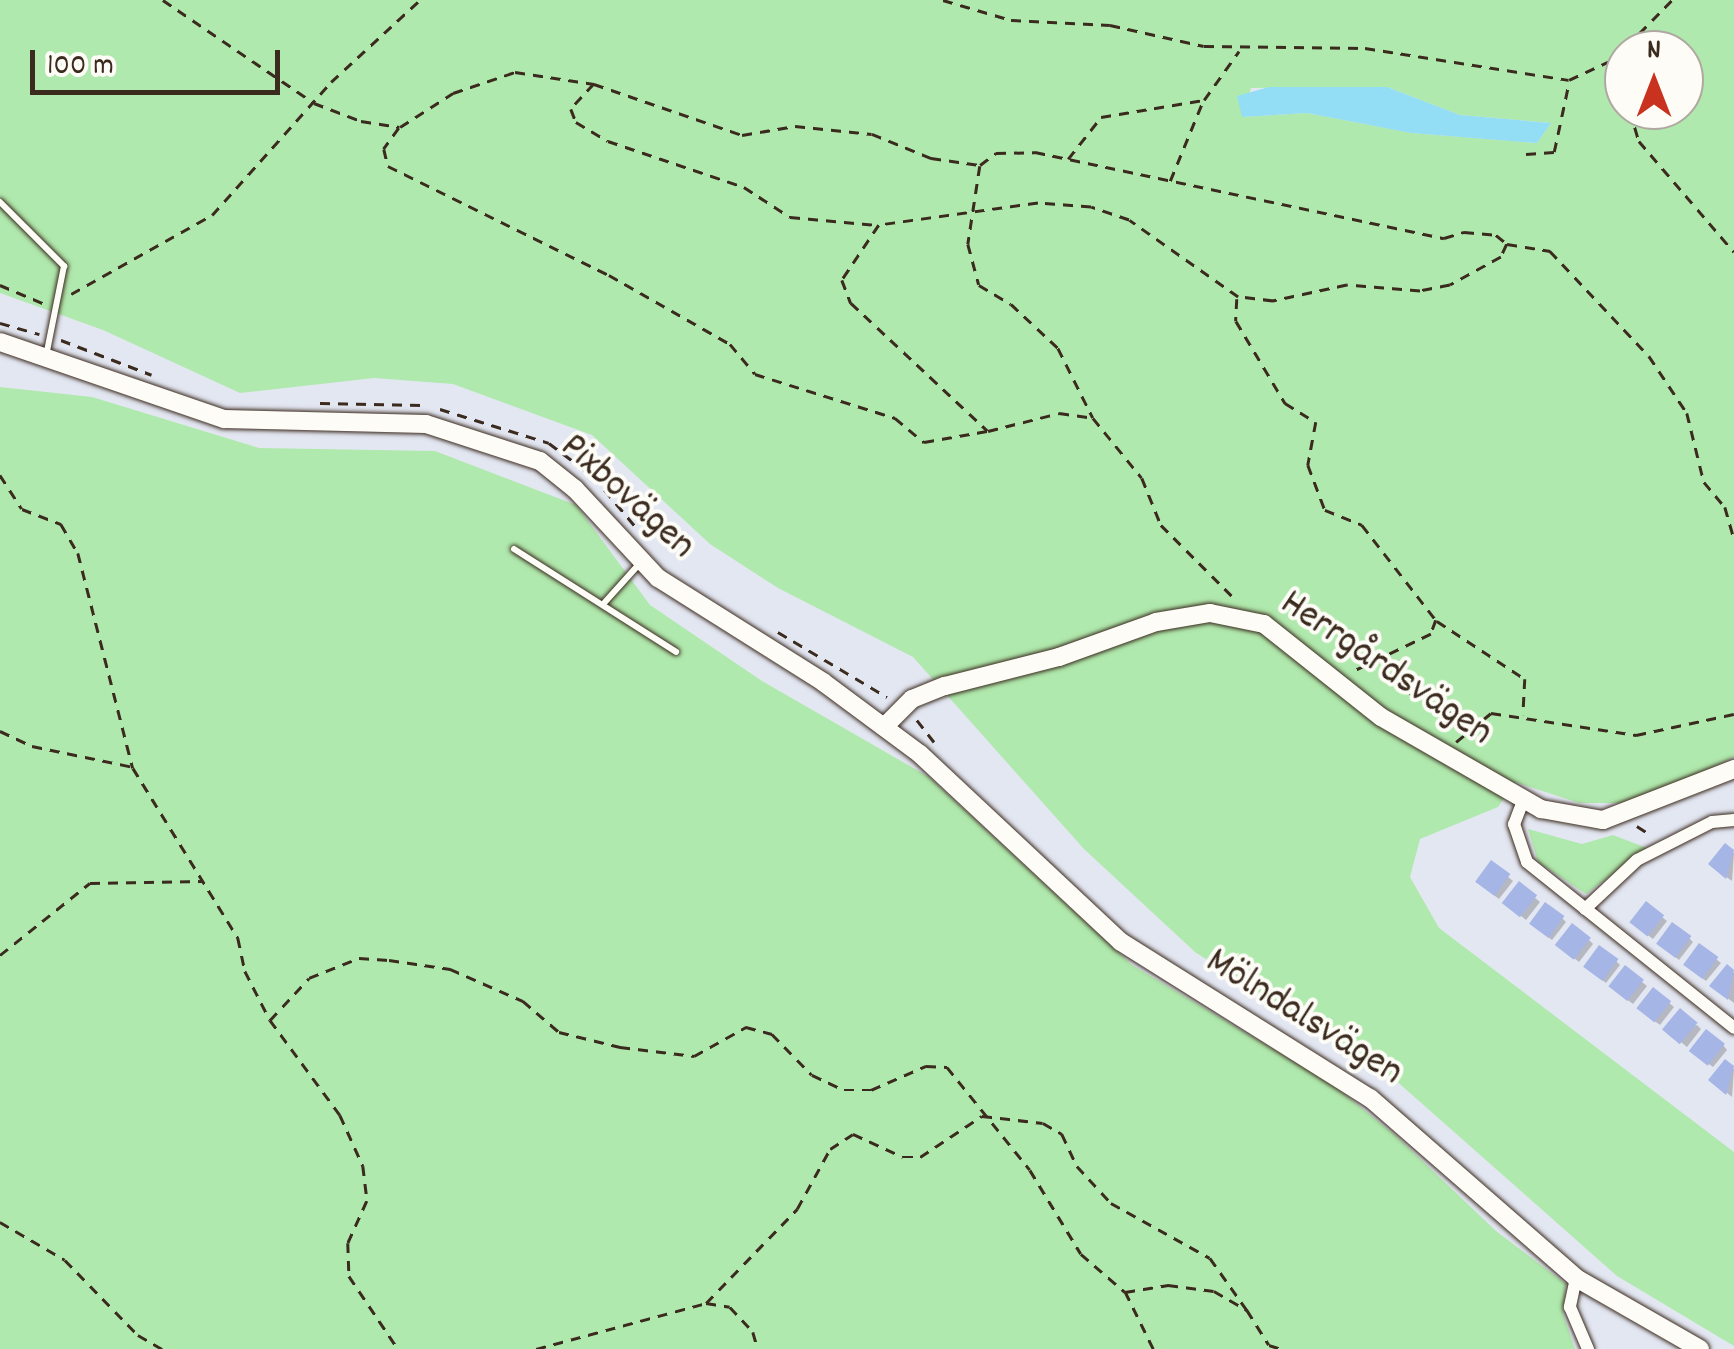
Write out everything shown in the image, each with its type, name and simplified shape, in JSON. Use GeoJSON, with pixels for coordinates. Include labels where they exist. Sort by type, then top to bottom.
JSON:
{"type":"FeatureCollection","features":[{"type":"Feature","properties":{"kind":"street","name":"Pixbovägen"},"geometry":{"type":"LineString","coordinates":[[0,342],[224,419],[407,422],[505,445],[563,478],[640,562],[700,609],[824,682],[884,727]]}},
{"type":"Feature","properties":{"kind":"street","name":"Herrgårdsvägen"},"geometry":{"type":"LineString","coordinates":[[884,727],[902,708],[944,686],[1058,657],[1156,622],[1236,616],[1290,640],[1381,717],[1523,801],[1603,820],[1734,769]]}},
{"type":"Feature","properties":{"kind":"street","name":"Mölndalsvägen"},"geometry":{"type":"LineString","coordinates":[[884,727],[958,786],[1121,942],[1370,1098],[1576,1278],[1700,1349]]}},
{"type":"Feature","properties":{"kind":"street"},"geometry":{"type":"LineString","coordinates":[[1523,801],[1514,824],[1519,850],[1734,1028]]}},
{"type":"Feature","properties":{"kind":"street"},"geometry":{"type":"LineString","coordinates":[[1586,909],[1610,881],[1665,844],[1712,822],[1734,820]]}},
{"type":"Feature","properties":{"kind":"street"},"geometry":{"type":"LineString","coordinates":[[1576,1278],[1570,1307],[1588,1349]]}},
{"type":"Feature","properties":{"kind":"lane"},"geometry":{"type":"LineString","coordinates":[[0,202],[64,266],[46,356]]}},
{"type":"Feature","properties":{"kind":"lane"},"geometry":{"type":"LineString","coordinates":[[514,549],[605,602],[676,652]]}},
{"type":"Feature","properties":{"kind":"lane"},"geometry":{"type":"LineString","coordinates":[[605,602],[640,562]]}},
{"type":"Feature","properties":{"kind":"path"},"geometry":{"type":"LineString","coordinates":[[163,0],[314,103],[400,127]]}},
{"type":"Feature","properties":{"kind":"path"},"geometry":{"type":"LineString","coordinates":[[0,285],[56,309],[104,274],[212,215],[314,103],[420,0]]}},
{"type":"Feature","properties":{"kind":"path"},"geometry":{"type":"LineString","coordinates":[[942,0],[1011,20],[1110,26],[1241,50],[1364,48],[1569,80],[1604,64]]}},
{"type":"Feature","properties":{"kind":"path"},"geometry":{"type":"LineString","coordinates":[[1643,30],[1672,0]]}},
{"type":"Feature","properties":{"kind":"path"},"geometry":{"type":"LineString","coordinates":[[1170,182],[1204,100],[1241,50]]}},
{"type":"Feature","properties":{"kind":"path"},"geometry":{"type":"LineString","coordinates":[[1094,418],[1059,413],[924,442],[896,418],[756,374],[730,344],[610,275],[388,166],[384,149],[400,127],[453,94],[516,72],[594,84],[742,135],[795,126],[872,134],[931,158],[980,165],[996,153],[1067,160],[1444,238],[1496,236],[1507,244],[1550,251],[1650,356],[1687,413],[1704,482],[1725,507],[1734,538]]}},
{"type":"Feature","properties":{"kind":"path"},"geometry":{"type":"LineString","coordinates":[[1526,154],[1554,152],[1569,80]]}},
{"type":"Feature","properties":{"kind":"path"},"geometry":{"type":"LineString","coordinates":[[594,84],[572,109],[576,122],[608,140],[744,187],[790,217],[878,225],[1038,203],[1092,207],[1130,220],[1238,297],[1273,301],[1346,284],[1420,291],[1450,285],[1482,272],[1507,244]]}},
{"type":"Feature","properties":{"kind":"path"},"geometry":{"type":"LineString","coordinates":[[1067,160],[1101,117],[1204,100]]}},
{"type":"Feature","properties":{"kind":"path"},"geometry":{"type":"LineString","coordinates":[[1636,130],[1639,141],[1734,252]]}},
{"type":"Feature","properties":{"kind":"path"},"geometry":{"type":"LineString","coordinates":[[980,165],[976,214],[968,244],[979,285],[1012,304],[1058,348],[1094,418],[1142,478],[1161,525],[1236,600],[1236,616]]}},
{"type":"Feature","properties":{"kind":"path"},"geometry":{"type":"LineString","coordinates":[[878,225],[842,280],[851,303],[988,431]]}},
{"type":"Feature","properties":{"kind":"path"},"geometry":{"type":"LineString","coordinates":[[1238,297],[1236,321],[1285,403],[1316,422],[1308,465],[1326,510],[1362,524],[1436,620],[1460,630],[1525,680],[1523,718]]}},
{"type":"Feature","properties":{"kind":"path"},"geometry":{"type":"LineString","coordinates":[[0,323],[51,337],[157,376]]}},
{"type":"Feature","properties":{"kind":"path"},"geometry":{"type":"LineString","coordinates":[[309,403],[414,404],[517,429],[569,456],[638,529]]}},
{"type":"Feature","properties":{"kind":"path"},"geometry":{"type":"LineString","coordinates":[[0,475],[22,509],[61,524],[78,553],[133,768],[166,828],[206,880],[238,938],[245,971],[270,1020],[340,1114],[363,1166],[367,1202],[348,1243],[349,1276],[398,1349]]}},
{"type":"Feature","properties":{"kind":"path"},"geometry":{"type":"LineString","coordinates":[[1338,679],[1431,634],[1436,620]]}},
{"type":"Feature","properties":{"kind":"path"},"geometry":{"type":"LineString","coordinates":[[766,624],[902,708],[920,722],[938,750]]}},
{"type":"Feature","properties":{"kind":"path"},"geometry":{"type":"LineString","coordinates":[[1387,655],[1395,682],[1426,704],[1479,723]]}},
{"type":"Feature","properties":{"kind":"path"},"geometry":{"type":"LineString","coordinates":[[1442,755],[1491,713],[1636,736],[1734,714]]}},
{"type":"Feature","properties":{"kind":"path"},"geometry":{"type":"LineString","coordinates":[[920,722],[927,714]]}},
{"type":"Feature","properties":{"kind":"path"},"geometry":{"type":"LineString","coordinates":[[0,731],[32,746],[133,768]]}},
{"type":"Feature","properties":{"kind":"path"},"geometry":{"type":"LineString","coordinates":[[1647,817],[1631,822],[1665,844]]}},
{"type":"Feature","properties":{"kind":"path"},"geometry":{"type":"LineString","coordinates":[[0,956],[90,884],[206,880]]}},
{"type":"Feature","properties":{"kind":"path"},"geometry":{"type":"LineString","coordinates":[[270,1020],[309,978],[358,958],[389,960],[450,969],[524,1002],[559,1032],[620,1047],[694,1056],[746,1028],[772,1034],[812,1075],[844,1090],[871,1090],[926,1066],[947,1067],[982,1116],[1030,1170],[1082,1254],[1125,1292],[1153,1349]]}},
{"type":"Feature","properties":{"kind":"path"},"geometry":{"type":"LineString","coordinates":[[706,1303],[797,1209],[830,1149],[852,1134],[903,1157],[920,1157],[982,1116],[1017,1117],[1062,1134],[1077,1166],[1110,1204],[1210,1258],[1269,1345],[1281,1349]]}},
{"type":"Feature","properties":{"kind":"path"},"geometry":{"type":"LineString","coordinates":[[0,1222],[66,1260],[138,1334],[162,1349]]}},
{"type":"Feature","properties":{"kind":"path"},"geometry":{"type":"LineString","coordinates":[[1125,1292],[1168,1285],[1214,1291],[1247,1310]]}},
{"type":"Feature","properties":{"kind":"path"},"geometry":{"type":"LineString","coordinates":[[536,1349],[706,1303],[730,1307],[753,1332],[758,1349]]}},
{"type":"Feature","properties":{"kind":"green space"},"geometry":{"type":"Polygon","coordinates":[[[0,0],[1734,0],[1734,757],[1665,791],[1620,803],[1579,803],[1515,782],[1498,807],[1420,839],[1410,877],[1439,928],[1734,1152],[1734,1346],[1617,1276],[1393,1078],[1195,952],[1084,849],[913,657],[778,588],[710,544],[592,435],[453,384],[374,378],[240,393],[103,330],[0,293],[0,0]],[[1387,87],[1251,88],[1242,117],[1307,113],[1412,133],[1537,143],[1551,123],[1460,115],[1387,87]]]}},
{"type":"Feature","properties":{"kind":"green space"},"geometry":{"type":"Polygon","coordinates":[[[0,387],[92,397],[259,448],[435,451],[576,505],[650,605],[762,681],[929,777],[1132,965],[1333,1085],[1395,1135],[1496,1231],[1566,1284],[1563,1314],[1575,1349],[0,1349],[0,387]]]}},
{"type":"Feature","properties":{"kind":"green space"},"geometry":{"type":"Polygon","coordinates":[[[1528,829],[1582,844],[1613,835],[1647,848],[1586,894],[1538,862],[1528,829]]]}},
{"type":"Feature","properties":{"kind":"water"},"geometry":{"type":"Polygon","coordinates":[[[1269,87],[1387,87],[1460,115],[1551,123],[1537,143],[1411,133],[1307,113],[1242,117],[1237,96],[1269,87]]]}},
{"type":"Feature","properties":{"kind":"building"},"geometry":{"type":"Polygon","coordinates":[[[1725,843],[1734,850],[1726,879],[1708,864],[1725,843]]]}},
{"type":"Feature","properties":{"kind":"building"},"geometry":{"type":"Polygon","coordinates":[[[1491,860],[1510,874],[1495,896],[1475,882],[1491,860]]]}},
{"type":"Feature","properties":{"kind":"building"},"geometry":{"type":"Polygon","coordinates":[[[1519,881],[1537,895],[1520,917],[1502,903],[1519,881]]]}},
{"type":"Feature","properties":{"kind":"building"},"geometry":{"type":"Polygon","coordinates":[[[1646,901],[1664,915],[1648,936],[1629,922],[1646,901]]]}},
{"type":"Feature","properties":{"kind":"building"},"geometry":{"type":"Polygon","coordinates":[[[1545,902],[1564,916],[1549,938],[1529,924],[1545,902]]]}},
{"type":"Feature","properties":{"kind":"building"},"geometry":{"type":"Polygon","coordinates":[[[1672,922],[1691,936],[1676,958],[1656,944],[1672,922]]]}},
{"type":"Feature","properties":{"kind":"building"},"geometry":{"type":"Polygon","coordinates":[[[1572,923],[1591,938],[1574,960],[1555,945],[1572,923]]]}},
{"type":"Feature","properties":{"kind":"building"},"geometry":{"type":"Polygon","coordinates":[[[1699,943],[1718,957],[1703,979],[1683,965],[1699,943]]]}},
{"type":"Feature","properties":{"kind":"building"},"geometry":{"type":"Polygon","coordinates":[[[1599,945],[1618,959],[1603,981],[1583,967],[1599,945]]]}},
{"type":"Feature","properties":{"kind":"building"},"geometry":{"type":"Polygon","coordinates":[[[1727,964],[1734,970],[1728,1000],[1709,986],[1727,964]]]}},
{"type":"Feature","properties":{"kind":"building"},"geometry":{"type":"Polygon","coordinates":[[[1625,965],[1644,980],[1627,1001],[1608,986],[1625,965]]]}},
{"type":"Feature","properties":{"kind":"building"},"geometry":{"type":"Polygon","coordinates":[[[1653,987],[1671,1001],[1655,1022],[1636,1008],[1653,987]]]}},
{"type":"Feature","properties":{"kind":"building"},"geometry":{"type":"Polygon","coordinates":[[[1680,1008],[1698,1023],[1680,1044],[1662,1029],[1680,1008]]]}},
{"type":"Feature","properties":{"kind":"building"},"geometry":{"type":"Polygon","coordinates":[[[1706,1029],[1725,1044],[1708,1066],[1689,1051],[1706,1029]]]}},
{"type":"Feature","properties":{"kind":"building"},"geometry":{"type":"Polygon","coordinates":[[[1725,1059],[1734,1066],[1726,1095],[1708,1080],[1725,1059]]]}}]}
